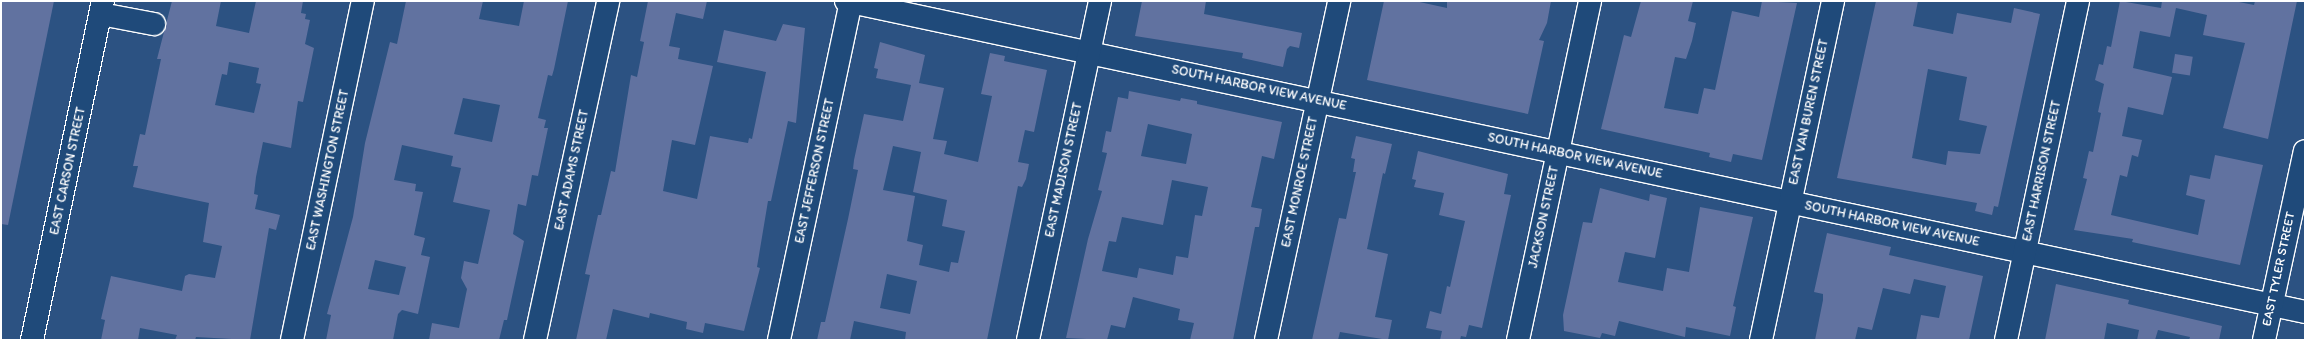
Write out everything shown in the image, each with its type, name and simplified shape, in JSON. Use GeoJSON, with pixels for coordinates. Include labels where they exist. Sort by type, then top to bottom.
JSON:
{"type":"FeatureCollection","features":[{"type":"Feature","properties":{"kind":"street","name":"EAST WASHINGTON STREET"},"geometry":{"type":"LineString","coordinates":[[292,340],[363,1]]}},
{"type":"Feature","properties":{"kind":"street","name":"EAST ADAMS STREET"},"geometry":{"type":"LineString","coordinates":[[535,340],[608,1]]}},
{"type":"Feature","properties":{"kind":"street","name":"SOUTH HARBOR VIEW AVENUE"},"geometry":{"type":"LineString","coordinates":[[849,1],[1089,53],[1318,99],[1558,153],[2305,312]]}},
{"type":"Feature","properties":{"kind":"street","name":"EAST JEFFERSON STREET"},"geometry":{"type":"LineString","coordinates":[[779,340],[849,1]]}},
{"type":"Feature","properties":{"kind":"street","name":"EAST MADISON STREET"},"geometry":{"type":"LineString","coordinates":[[1028,340],[1100,1]]}},
{"type":"Feature","properties":{"kind":"street","name":"EAST MONROE STREET"},"geometry":{"type":"LineString","coordinates":[[1266,340],[1339,1]]}},
{"type":"Feature","properties":{"kind":"street","name":"JACKSON STREET"},"geometry":{"type":"LineString","coordinates":[[1518,340],[1590,1]]}},
{"type":"Feature","properties":{"kind":"street","name":"EAST VAN BUREN STREET"},"geometry":{"type":"LineString","coordinates":[[1761,340],[1833,1]]}},
{"type":"Feature","properties":{"kind":"street","name":"EAST HARRISON STREET"},"geometry":{"type":"LineString","coordinates":[[2006,340],[2078,1]]}},
{"type":"Feature","properties":{"kind":"street"},"geometry":{"type":"LineString","coordinates":[[102,7],[154,24]]}},
{"type":"Feature","properties":{"kind":"street","name":"EAST CARSON STREET"},"geometry":{"type":"LineString","coordinates":[[32,340],[102,7]]}},
{"type":"Feature","properties":{"kind":"street","name":"EAST TYLER STREET"},"geometry":{"type":"LineString","coordinates":[[2264,340],[2305,151]]}},
{"type":"Feature","properties":{"kind":"building"},"geometry":{"type":"Polygon","coordinates":[[[1,1],[54,1],[8,225],[1,224],[1,1]]]}},
{"type":"Feature","properties":{"kind":"building"},"geometry":{"type":"Polygon","coordinates":[[[172,1],[221,1],[216,26],[249,33],[256,1],[303,1],[301,13],[306,14],[305,19],[310,20],[305,44],[314,48],[303,102],[298,101],[291,148],[263,142],[256,177],[254,194],[258,195],[255,209],[280,215],[276,230],[269,228],[250,340],[196,337],[195,340],[175,340],[177,335],[140,328],[138,340],[101,340],[105,320],[101,319],[111,276],[182,291],[185,276],[189,274],[215,278],[222,246],[203,242],[209,203],[133,187],[138,166],[133,166],[140,134],[145,135],[161,59],[157,59],[172,1]],[[229,62],[227,75],[222,74],[215,105],[254,113],[261,84],[256,83],[259,68],[229,62]]]}},
{"type":"Feature","properties":{"kind":"building"},"geometry":{"type":"Polygon","coordinates":[[[406,1],[483,1],[479,19],[519,26],[524,1],[568,1],[554,69],[552,76],[548,75],[538,118],[546,120],[544,128],[548,128],[538,176],[532,175],[526,206],[518,204],[513,234],[524,241],[507,320],[504,320],[499,340],[429,340],[432,323],[459,328],[467,289],[461,278],[464,261],[478,264],[490,210],[453,202],[461,168],[451,166],[453,156],[402,145],[394,180],[416,184],[415,191],[423,192],[414,235],[425,238],[421,255],[430,257],[418,314],[402,310],[398,314],[393,340],[326,340],[331,315],[327,314],[353,217],[365,143],[390,42],[397,44],[406,1]],[[463,98],[454,134],[492,142],[500,105],[463,98]],[[375,260],[368,289],[399,295],[406,267],[375,260]]]}},
{"type":"Feature","properties":{"kind":"building"},"geometry":{"type":"Polygon","coordinates":[[[648,1],[707,1],[703,19],[676,13],[669,46],[680,48],[678,59],[713,66],[695,145],[672,140],[663,191],[697,199],[710,136],[748,143],[749,138],[752,139],[766,72],[717,62],[724,30],[776,41],[783,24],[805,28],[796,123],[788,121],[771,201],[768,201],[757,267],[760,268],[744,331],[705,323],[703,333],[686,329],[687,322],[650,313],[649,318],[613,309],[606,340],[576,340],[590,275],[585,274],[598,215],[601,215],[611,171],[615,172],[631,75],[637,77],[644,42],[640,41],[648,1]]]}},
{"type":"Feature","properties":{"kind":"building"},"geometry":{"type":"Polygon","coordinates":[[[1142,1],[1206,1],[1204,14],[1302,33],[1299,48],[1290,46],[1287,49],[1283,67],[1242,58],[1243,53],[1135,36],[1142,1]]]}},
{"type":"Feature","properties":{"kind":"building"},"geometry":{"type":"Polygon","coordinates":[[[1384,1],[1415,1],[1447,8],[1447,1],[1551,1],[1547,23],[1539,40],[1544,41],[1528,114],[1367,80],[1384,1]]]}},
{"type":"Feature","properties":{"kind":"building"},"geometry":{"type":"Polygon","coordinates":[[[1641,1],[1693,1],[1688,21],[1696,23],[1692,41],[1686,59],[1675,57],[1664,108],[1698,114],[1704,88],[1715,90],[1732,11],[1759,17],[1762,1],[1797,3],[1762,160],[1733,154],[1731,162],[1709,157],[1710,153],[1601,129],[1624,35],[1631,37],[1641,1]]]}},
{"type":"Feature","properties":{"kind":"building"},"geometry":{"type":"Polygon","coordinates":[[[1876,1],[1918,1],[1913,26],[1953,34],[1957,13],[2011,23],[2014,8],[2040,14],[1998,207],[1994,206],[1992,215],[1975,211],[1977,203],[1837,178],[1876,1]],[[1928,69],[1912,158],[1946,165],[1948,151],[1980,154],[1987,126],[1959,120],[1967,77],[1928,69]]]}},
{"type":"Feature","properties":{"kind":"building"},"geometry":{"type":"Polygon","coordinates":[[[2120,1],[2161,8],[2162,1],[2234,1],[2254,5],[2255,1],[2297,1],[2268,139],[2223,128],[2245,43],[2203,35],[2207,15],[2176,8],[2170,37],[2140,31],[2133,68],[2172,77],[2163,115],[2128,107],[2122,136],[2142,140],[2138,157],[2132,155],[2127,177],[2120,175],[2111,215],[2198,235],[2205,200],[2186,195],[2190,175],[2210,179],[2215,155],[2263,165],[2240,265],[2132,242],[2133,239],[2074,230],[2087,179],[2083,178],[2089,151],[2093,152],[2101,113],[2098,112],[2104,84],[2095,80],[2099,64],[2103,65],[2107,46],[2111,47],[2120,1]]]}},
{"type":"Feature","properties":{"kind":"building"},"geometry":{"type":"Polygon","coordinates":[[[880,42],[925,55],[919,83],[944,88],[933,139],[947,141],[944,154],[978,162],[992,96],[981,94],[990,53],[1005,56],[1004,61],[1047,70],[1034,132],[1025,130],[1018,162],[1029,164],[1026,179],[1022,187],[1018,186],[987,340],[905,340],[906,332],[854,321],[850,340],[817,340],[821,322],[825,322],[848,219],[858,170],[853,169],[854,160],[864,114],[903,121],[911,85],[876,78],[878,69],[874,68],[880,42]],[[893,146],[883,190],[915,196],[907,241],[923,245],[919,265],[949,272],[951,262],[958,263],[965,231],[942,226],[947,200],[913,192],[921,152],[893,146]],[[887,274],[880,308],[910,314],[917,281],[887,274]]]}},
{"type":"Feature","properties":{"kind":"building"},"geometry":{"type":"Polygon","coordinates":[[[2175,54],[2193,57],[2190,76],[2172,73],[2175,54]]]}},
{"type":"Feature","properties":{"kind":"building"},"geometry":{"type":"Polygon","coordinates":[[[1129,91],[1180,101],[1181,98],[1197,101],[1197,104],[1282,122],[1274,159],[1262,156],[1251,207],[1262,209],[1259,227],[1255,227],[1233,340],[1190,340],[1194,323],[1178,320],[1180,309],[1133,297],[1125,328],[1111,325],[1107,340],[1066,338],[1088,239],[1102,191],[1098,190],[1107,153],[1102,152],[1106,131],[1111,132],[1118,97],[1128,99],[1129,91]],[[1148,124],[1141,156],[1186,164],[1192,134],[1148,124]],[[1172,180],[1163,225],[1122,217],[1116,242],[1109,241],[1102,271],[1137,278],[1139,268],[1173,275],[1176,256],[1188,258],[1195,215],[1202,216],[1208,187],[1172,180]]]}},
{"type":"Feature","properties":{"kind":"building"},"geometry":{"type":"Polygon","coordinates":[[[1356,136],[1392,144],[1385,174],[1383,173],[1367,249],[1388,254],[1375,317],[1392,320],[1388,340],[1340,332],[1338,340],[1312,340],[1339,218],[1346,219],[1356,172],[1353,172],[1355,159],[1351,158],[1356,136]]]}},
{"type":"Feature","properties":{"kind":"building"},"geometry":{"type":"Polygon","coordinates":[[[1418,151],[1508,174],[1504,194],[1511,195],[1482,328],[1469,325],[1466,337],[1461,336],[1460,340],[1440,340],[1442,331],[1426,328],[1430,311],[1441,314],[1447,286],[1450,287],[1465,221],[1439,215],[1444,193],[1414,187],[1416,180],[1412,179],[1418,151]]]}},
{"type":"Feature","properties":{"kind":"building"},"geometry":{"type":"Polygon","coordinates":[[[1600,188],[1649,201],[1650,194],[1667,198],[1655,258],[1625,252],[1618,282],[1663,291],[1667,268],[1689,272],[1700,207],[1753,217],[1733,306],[1736,307],[1730,336],[1686,327],[1685,337],[1619,321],[1615,336],[1602,333],[1600,338],[1564,331],[1563,315],[1583,222],[1592,223],[1600,188]]]}},
{"type":"Feature","properties":{"kind":"building"},"geometry":{"type":"Polygon","coordinates":[[[1827,233],[1891,247],[1889,255],[1983,276],[1969,340],[1916,340],[1921,315],[1939,318],[1946,286],[1914,279],[1910,294],[1883,288],[1872,330],[1858,327],[1855,340],[1815,340],[1823,294],[1814,292],[1827,233]]]}},
{"type":"Feature","properties":{"kind":"building"},"geometry":{"type":"Polygon","coordinates":[[[2056,284],[2129,300],[2128,304],[2222,326],[2219,340],[2189,340],[2190,337],[2158,330],[2155,340],[2137,340],[2139,330],[2107,323],[2104,340],[2045,340],[2056,284]]]}}]}
